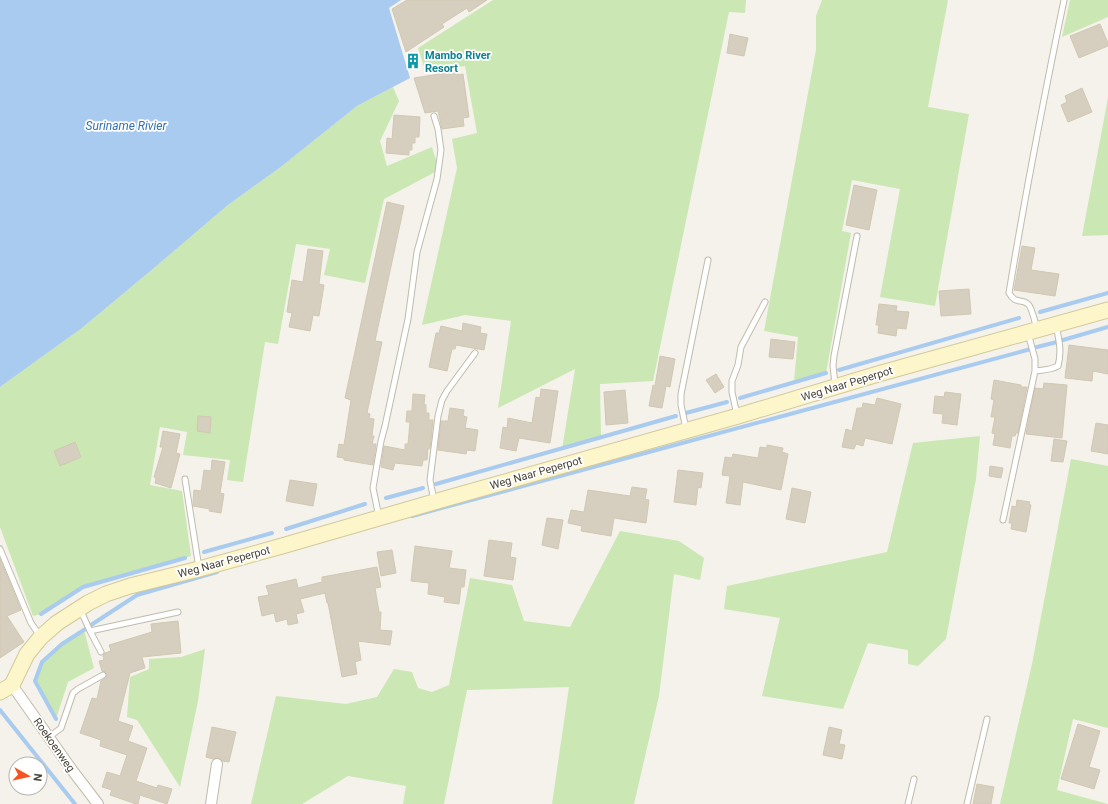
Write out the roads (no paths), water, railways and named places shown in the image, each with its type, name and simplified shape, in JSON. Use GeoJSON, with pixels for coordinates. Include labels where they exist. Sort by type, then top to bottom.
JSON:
{"type":"FeatureCollection","features":[{"type":"Feature","properties":{"kind":"street","name":"Weg Naar Peperpot"},"geometry":{"type":"LineString","coordinates":[[6,689],[26,654],[40,637],[57,623],[88,602],[106,594],[130,586],[282,546],[1108,310]]}},
{"type":"Feature","properties":{"kind":"street","name":"Roekoenweg"},"geometry":{"type":"LineString","coordinates":[[6,689],[49,738],[98,804]]}},
{"type":"Feature","properties":{"kind":"street"},"geometry":{"type":"LineString","coordinates":[[211,804],[217,764]]}},
{"type":"Feature","properties":{"kind":"lane"},"geometry":{"type":"LineString","coordinates":[[1003,520],[1035,370],[1029,306],[1026,303],[1015,300],[1009,293],[1064,0]]}},
{"type":"Feature","properties":{"kind":"lane"},"geometry":{"type":"LineString","coordinates":[[379,518],[373,488],[378,456],[408,319],[417,252],[437,179],[441,150],[438,129],[434,116]]}},
{"type":"Feature","properties":{"kind":"lane"},"geometry":{"type":"LineString","coordinates":[[836,387],[832,366],[857,236]]}},
{"type":"Feature","properties":{"kind":"lane"},"geometry":{"type":"LineString","coordinates":[[686,430],[681,405],[681,394],[708,260]]}},
{"type":"Feature","properties":{"kind":"lane"},"geometry":{"type":"LineString","coordinates":[[738,416],[732,392],[732,381],[738,365],[741,347],[765,302]]}},
{"type":"Feature","properties":{"kind":"lane"},"geometry":{"type":"LineString","coordinates":[[1035,370],[1046,370],[1058,366],[1061,350],[1056,324]]}},
{"type":"Feature","properties":{"kind":"lane"},"geometry":{"type":"LineString","coordinates":[[434,502],[430,480],[438,416],[442,400],[475,353]]}},
{"type":"Feature","properties":{"kind":"lane"},"geometry":{"type":"LineString","coordinates":[[185,479],[199,569]]}},
{"type":"Feature","properties":{"kind":"lane"},"geometry":{"type":"LineString","coordinates":[[0,549],[31,623],[40,637]]}},
{"type":"Feature","properties":{"kind":"lane"},"geometry":{"type":"LineString","coordinates":[[79,608],[101,652]]}},
{"type":"Feature","properties":{"kind":"lane"},"geometry":{"type":"LineString","coordinates":[[90,631],[178,612]]}},
{"type":"Feature","properties":{"kind":"lane"},"geometry":{"type":"LineString","coordinates":[[49,738],[61,728],[74,693],[78,689],[103,675]]}},
{"type":"Feature","properties":{"kind":"lane"},"geometry":{"type":"LineString","coordinates":[[967,804],[987,719]]}},
{"type":"Feature","properties":{"kind":"lane"},"geometry":{"type":"LineString","coordinates":[[908,804],[914,779]]}},
{"type":"Feature","properties":{"kind":"water","name":"Suriname Rivier"},"geometry":{"type":"Polygon","coordinates":[[[0,0],[401,0],[389,8],[410,78],[357,106],[282,166],[228,205],[82,328],[0,387],[0,0]]]}},
{"type":"Feature","properties":{"kind":"waterway"},"geometry":{"type":"LineString","coordinates":[[1040,312],[1108,293]]}},
{"type":"Feature","properties":{"kind":"waterway"},"geometry":{"type":"LineString","coordinates":[[839,370],[1019,318]]}},
{"type":"Feature","properties":{"kind":"waterway"},"geometry":{"type":"LineString","coordinates":[[1063,340],[1108,327]]}},
{"type":"Feature","properties":{"kind":"waterway"},"geometry":{"type":"LineString","coordinates":[[1037,347],[1057,342]]}},
{"type":"Feature","properties":{"kind":"waterway"},"geometry":{"type":"LineString","coordinates":[[412,516],[1031,349]]}},
{"type":"Feature","properties":{"kind":"waterway"},"geometry":{"type":"LineString","coordinates":[[740,398],[826,373]]}},
{"type":"Feature","properties":{"kind":"waterway"},"geometry":{"type":"LineString","coordinates":[[686,413],[727,402]]}},
{"type":"Feature","properties":{"kind":"waterway"},"geometry":{"type":"LineString","coordinates":[[436,484],[676,416]]}},
{"type":"Feature","properties":{"kind":"waterway"},"geometry":{"type":"LineString","coordinates":[[386,498],[423,488]]}},
{"type":"Feature","properties":{"kind":"waterway"},"geometry":{"type":"LineString","coordinates":[[286,529],[365,504]]}},
{"type":"Feature","properties":{"kind":"waterway"},"geometry":{"type":"LineString","coordinates":[[204,552],[272,533]]}},
{"type":"Feature","properties":{"kind":"waterway"},"geometry":{"type":"LineString","coordinates":[[41,614],[83,587],[185,558]]}},
{"type":"Feature","properties":{"kind":"waterway"},"geometry":{"type":"LineString","coordinates":[[91,625],[137,595],[217,572]]}},
{"type":"Feature","properties":{"kind":"waterway"},"geometry":{"type":"LineString","coordinates":[[56,719],[35,681],[42,662],[62,644],[87,628]]}},
{"type":"Feature","properties":{"kind":"waterway"},"geometry":{"type":"LineString","coordinates":[[0,710],[75,804]]}},
{"type":"Feature","properties":{"kind":"place","name":"Mambo River Resort"},"geometry":{"type":"Point","coordinates":[413,61]}}]}
